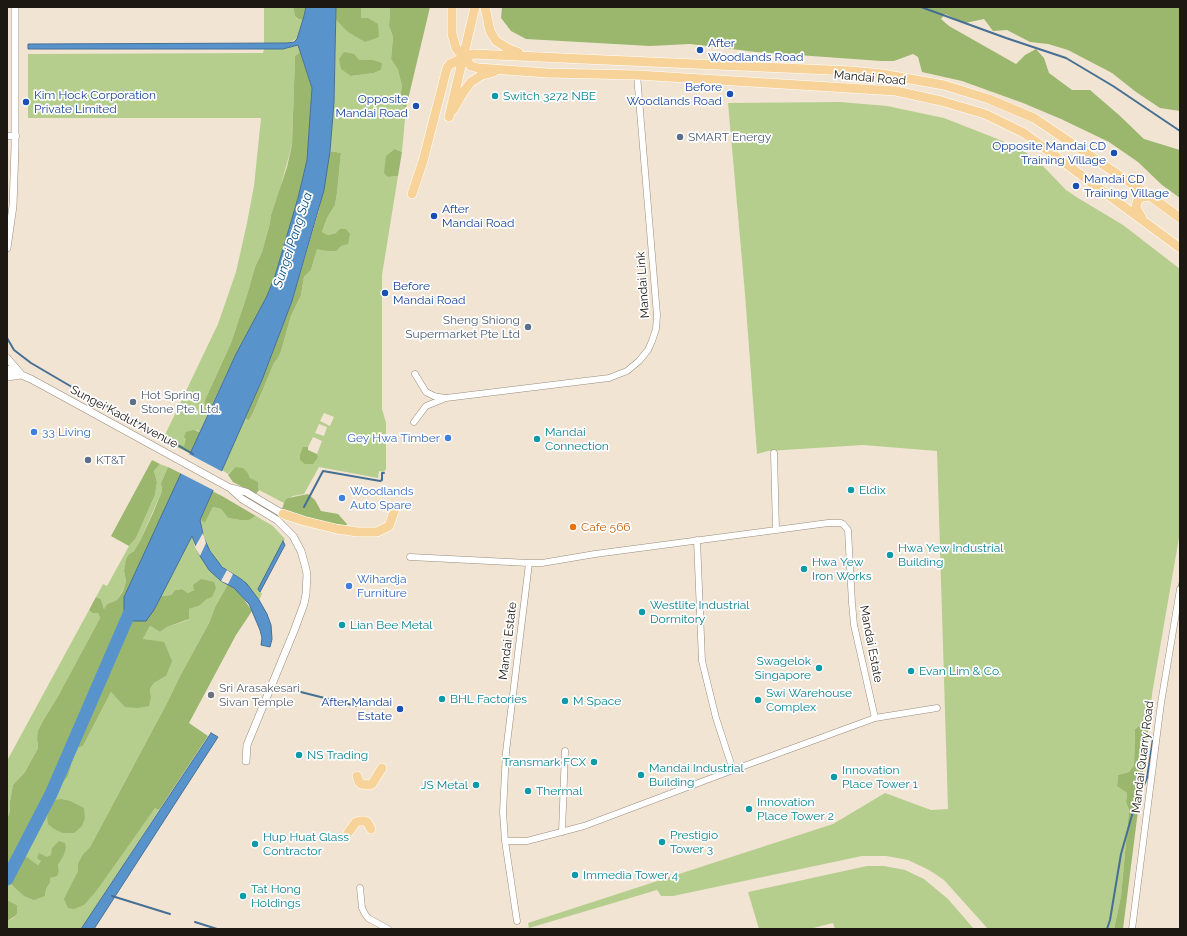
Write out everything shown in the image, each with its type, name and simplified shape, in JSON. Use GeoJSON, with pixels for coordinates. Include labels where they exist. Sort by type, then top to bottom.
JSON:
{"type":"FeatureCollection","features":[{"type":"Feature","properties":{"kind":"main road"},"geometry":{"type":"LineString","coordinates":[[452,7],[453,38],[456,48],[471,66],[514,71]]}},
{"type":"Feature","properties":{"kind":"main road"},"geometry":{"type":"LineString","coordinates":[[475,7],[449,117],[467,86],[474,79],[482,75]]}},
{"type":"Feature","properties":{"kind":"main road"},"geometry":{"type":"LineString","coordinates":[[485,7],[490,31],[496,41],[509,49],[531,57]]}},
{"type":"Feature","properties":{"kind":"main road","name":"Mandai Road"},"geometry":{"type":"LineString","coordinates":[[464,58],[473,54],[776,68],[882,74],[944,84],[989,99],[1034,118],[1180,218]]}},
{"type":"Feature","properties":{"kind":"main road"},"geometry":{"type":"LineString","coordinates":[[412,194],[423,161],[445,73],[450,64],[464,58]]}},
{"type":"Feature","properties":{"kind":"main road"},"geometry":{"type":"LineString","coordinates":[[776,68],[788,75],[789,84]]}},
{"type":"Feature","properties":{"kind":"main road"},"geometry":{"type":"LineString","coordinates":[[454,98],[464,83],[472,78],[489,73],[514,71]]}},
{"type":"Feature","properties":{"kind":"main road","name":"Mandai Road"},"geometry":{"type":"LineString","coordinates":[[514,71],[637,75],[896,91],[941,101],[985,114],[1024,133],[1180,248]]}},
{"type":"Feature","properties":{"kind":"main road"},"geometry":{"type":"LineString","coordinates":[[1143,221],[1136,208],[1137,202],[1141,197],[1150,196]]}},
{"type":"Feature","properties":{"kind":"main road"},"geometry":{"type":"LineString","coordinates":[[283,514],[337,529],[358,532],[377,532],[389,526],[396,509]]}},
{"type":"Feature","properties":{"kind":"main road"},"geometry":{"type":"LineString","coordinates":[[357,776],[361,784],[369,785],[372,784],[382,768]]}},
{"type":"Feature","properties":{"kind":"main road"},"geometry":{"type":"LineString","coordinates":[[348,833],[356,822],[360,821],[367,822],[371,829]]}},
{"type":"Feature","properties":{"kind":"street"},"geometry":{"type":"LineString","coordinates":[[7,248],[13,206],[16,136],[15,7]]}},
{"type":"Feature","properties":{"kind":"street","name":"Mandai Link"},"geometry":{"type":"LineString","coordinates":[[414,422],[426,406],[446,398],[609,378],[627,371],[639,361],[648,350],[656,329],[657,315],[637,75]]}},
{"type":"Feature","properties":{"kind":"street"},"geometry":{"type":"LineString","coordinates":[[7,136],[16,136]]}},
{"type":"Feature","properties":{"kind":"street"},"geometry":{"type":"LineString","coordinates":[[7,358],[22,375]]}},
{"type":"Feature","properties":{"kind":"street","name":"Sungei Kadut Avenue"},"geometry":{"type":"LineString","coordinates":[[7,369],[22,375],[179,459],[222,484],[230,488],[246,492],[283,514]]}},
{"type":"Feature","properties":{"kind":"street","name":"Mandai Link"},"geometry":{"type":"LineString","coordinates":[[416,374],[426,392],[434,396],[446,398]]}},
{"type":"Feature","properties":{"kind":"street"},"geometry":{"type":"LineString","coordinates":[[7,377],[22,375]]}},
{"type":"Feature","properties":{"kind":"street"},"geometry":{"type":"LineString","coordinates":[[774,453],[776,530]]}},
{"type":"Feature","properties":{"kind":"street","name":"Sungei Kadut Avenue"},"geometry":{"type":"LineString","coordinates":[[230,488],[242,499],[277,520],[288,530],[301,551],[307,574],[304,604],[247,746],[246,761]]}},
{"type":"Feature","properties":{"kind":"street","name":"Mandai Estate"},"geometry":{"type":"LineString","coordinates":[[410,557],[542,563],[696,540],[833,523],[843,524],[848,530],[854,625],[875,718]]}},
{"type":"Feature","properties":{"kind":"street"},"geometry":{"type":"LineString","coordinates":[[696,540],[702,661],[716,718],[733,770]]}},
{"type":"Feature","properties":{"kind":"street","name":"Mandai Estate"},"geometry":{"type":"LineString","coordinates":[[517,921],[505,841],[503,812],[506,752],[529,563]]}},
{"type":"Feature","properties":{"kind":"street","name":"Mandai Quarry Road"},"geometry":{"type":"LineString","coordinates":[[1132,929],[1161,703],[1180,589]]}},
{"type":"Feature","properties":{"kind":"street"},"geometry":{"type":"LineString","coordinates":[[505,841],[527,841],[604,820],[733,770],[875,718],[937,708]]}},
{"type":"Feature","properties":{"kind":"street"},"geometry":{"type":"LineString","coordinates":[[562,832],[565,751]]}},
{"type":"Feature","properties":{"kind":"street"},"geometry":{"type":"LineString","coordinates":[[360,888],[362,908],[365,914],[368,918],[388,929]]}},
{"type":"Feature","properties":{"kind":"green space"},"geometry":{"type":"Polygon","coordinates":[[[264,7],[293,7],[297,19],[303,20],[297,39],[287,43],[264,44],[264,7]]]}},
{"type":"Feature","properties":{"kind":"green space"},"geometry":{"type":"Polygon","coordinates":[[[293,7],[306,7],[303,20],[298,19],[295,16],[293,7]]]}},
{"type":"Feature","properties":{"kind":"green space"},"geometry":{"type":"Polygon","coordinates":[[[336,7],[361,7],[361,18],[368,18],[378,24],[379,37],[365,42],[348,32],[336,20],[336,7]]]}},
{"type":"Feature","properties":{"kind":"green space"},"geometry":{"type":"Polygon","coordinates":[[[361,7],[390,7],[389,26],[393,37],[391,59],[398,70],[402,86],[399,103],[406,108],[402,152],[395,149],[388,177],[398,176],[382,275],[382,409],[386,423],[386,469],[384,472],[379,471],[378,478],[319,467],[304,494],[293,496],[285,500],[284,503],[259,490],[259,486],[250,478],[248,473],[235,467],[228,474],[222,470],[244,419],[249,420],[253,413],[274,363],[281,351],[291,316],[301,295],[304,277],[311,270],[317,248],[327,251],[336,233],[328,235],[322,232],[327,218],[335,205],[341,153],[330,151],[334,102],[336,20],[341,25],[361,18],[361,7]],[[359,60],[351,76],[374,73],[381,70],[373,60],[359,60]],[[324,413],[320,421],[330,426],[334,417],[324,413]],[[319,424],[315,433],[324,436],[327,427],[319,424]],[[313,437],[308,447],[303,447],[318,457],[317,454],[322,441],[313,437]]]}},
{"type":"Feature","properties":{"kind":"green space"},"geometry":{"type":"Polygon","coordinates":[[[390,7],[430,7],[406,108],[399,103],[402,86],[398,70],[391,59],[393,37],[389,26],[390,7]]]}},
{"type":"Feature","properties":{"kind":"green space"},"geometry":{"type":"Polygon","coordinates":[[[502,7],[1180,7],[1180,111],[1160,108],[1136,92],[1112,73],[1068,50],[1048,44],[1030,42],[1007,30],[993,31],[984,19],[965,23],[945,14],[941,19],[949,26],[1016,64],[1025,55],[1036,49],[1044,58],[1049,73],[1072,90],[1090,90],[1144,139],[1180,150],[1180,198],[1162,185],[1138,162],[1109,142],[1023,103],[962,81],[922,72],[918,57],[913,54],[894,61],[881,61],[756,52],[690,44],[650,46],[526,39],[511,31],[501,18],[502,7]]]}},
{"type":"Feature","properties":{"kind":"green space"},"geometry":{"type":"Polygon","coordinates":[[[298,45],[300,52],[295,56],[292,145],[271,215],[262,252],[255,267],[231,343],[205,400],[205,409],[208,413],[200,432],[197,430],[187,439],[184,446],[179,444],[177,447],[163,439],[218,324],[236,272],[254,186],[261,118],[28,118],[28,54],[263,53],[264,49],[283,49],[298,45]]]}},
{"type":"Feature","properties":{"kind":"green space"},"geometry":{"type":"Polygon","coordinates":[[[300,52],[312,88],[307,160],[298,198],[275,276],[267,296],[236,354],[208,413],[205,409],[205,400],[231,343],[255,267],[262,252],[271,215],[287,167],[292,145],[295,56],[300,52]]]}},
{"type":"Feature","properties":{"kind":"green space"},"geometry":{"type":"Polygon","coordinates":[[[344,52],[354,54],[359,60],[373,60],[382,63],[381,70],[374,73],[351,76],[341,69],[339,59],[344,52]]]}},
{"type":"Feature","properties":{"kind":"green space"},"geometry":{"type":"Polygon","coordinates":[[[840,102],[887,106],[944,118],[1000,140],[1027,153],[1042,165],[1066,190],[1123,225],[1180,269],[1180,532],[1152,694],[1149,724],[1141,725],[1135,729],[1134,765],[1129,772],[1118,775],[1117,785],[1127,793],[1126,802],[1129,810],[1121,896],[1114,929],[988,929],[944,880],[929,870],[908,860],[886,856],[862,856],[673,896],[661,896],[657,890],[529,928],[528,923],[833,824],[885,793],[931,810],[948,809],[937,451],[863,445],[768,451],[757,454],[745,294],[728,103],[840,102]]]}},
{"type":"Feature","properties":{"kind":"green space"},"geometry":{"type":"Polygon","coordinates":[[[395,149],[402,152],[398,176],[388,177],[384,173],[386,156],[395,149]]]}},
{"type":"Feature","properties":{"kind":"green space"},"geometry":{"type":"Polygon","coordinates":[[[330,151],[341,153],[335,205],[327,218],[322,232],[328,235],[336,233],[340,229],[346,229],[350,234],[348,244],[341,246],[336,251],[317,249],[311,270],[304,277],[301,295],[291,316],[281,351],[274,363],[253,413],[249,420],[245,419],[262,380],[292,301],[319,210],[330,151]]]}},
{"type":"Feature","properties":{"kind":"green space"},"geometry":{"type":"Polygon","coordinates":[[[193,430],[200,432],[191,454],[177,447],[179,444],[184,446],[186,439],[184,437],[186,432],[193,430]]]}},
{"type":"Feature","properties":{"kind":"green space"},"geometry":{"type":"Polygon","coordinates":[[[303,447],[308,447],[308,450],[317,454],[318,457],[313,464],[305,464],[300,460],[303,447]]]}},
{"type":"Feature","properties":{"kind":"green space"},"geometry":{"type":"Polygon","coordinates":[[[152,460],[160,464],[154,471],[157,482],[155,495],[136,538],[129,546],[111,536],[152,460]]]}},
{"type":"Feature","properties":{"kind":"green space"},"geometry":{"type":"Polygon","coordinates":[[[160,464],[168,467],[161,483],[162,491],[140,541],[134,551],[128,555],[124,571],[126,581],[123,590],[117,600],[107,604],[104,609],[101,599],[96,597],[103,584],[107,586],[129,546],[136,538],[155,495],[157,482],[154,471],[160,464]]]}},
{"type":"Feature","properties":{"kind":"green space"},"geometry":{"type":"Polygon","coordinates":[[[168,467],[182,474],[124,597],[124,614],[120,628],[123,630],[129,621],[154,610],[161,596],[171,595],[175,590],[182,589],[188,593],[194,590],[193,585],[201,579],[214,582],[216,588],[212,597],[207,599],[199,606],[189,609],[189,619],[167,627],[160,632],[150,626],[143,639],[164,642],[172,661],[166,676],[154,683],[150,689],[151,697],[149,706],[137,708],[125,707],[111,692],[83,746],[74,749],[71,755],[72,761],[68,776],[56,790],[46,795],[39,804],[33,824],[33,834],[21,856],[27,857],[38,865],[41,861],[37,858],[39,853],[47,857],[51,855],[52,848],[59,841],[65,843],[66,848],[58,865],[59,871],[57,876],[50,878],[50,883],[46,889],[45,896],[34,900],[24,896],[7,880],[7,819],[10,812],[10,801],[13,785],[25,772],[38,748],[38,731],[100,618],[98,613],[92,613],[89,610],[96,597],[101,599],[104,609],[107,604],[117,600],[123,591],[126,581],[124,571],[126,560],[128,555],[134,551],[140,541],[153,513],[162,491],[161,483],[168,467]]]}},
{"type":"Feature","properties":{"kind":"green space"},"geometry":{"type":"Polygon","coordinates":[[[235,467],[243,468],[248,473],[250,478],[258,482],[259,490],[256,494],[233,482],[228,475],[235,467]]]}},
{"type":"Feature","properties":{"kind":"green space"},"geometry":{"type":"Polygon","coordinates":[[[212,491],[256,516],[249,520],[228,518],[221,509],[213,507],[205,523],[200,520],[212,491]]]}},
{"type":"Feature","properties":{"kind":"green space"},"geometry":{"type":"Polygon","coordinates":[[[308,494],[315,500],[321,511],[338,514],[347,524],[346,527],[309,520],[282,509],[285,500],[288,498],[308,494]]]}},
{"type":"Feature","properties":{"kind":"green space"},"geometry":{"type":"Polygon","coordinates":[[[213,507],[221,509],[228,518],[249,520],[256,516],[273,526],[285,539],[259,589],[262,594],[259,600],[241,579],[217,562],[206,543],[200,520],[205,523],[213,507]]]}},
{"type":"Feature","properties":{"kind":"green space"},"geometry":{"type":"Polygon","coordinates":[[[192,535],[195,547],[221,581],[228,584],[215,607],[209,623],[90,847],[83,854],[78,863],[78,871],[65,899],[98,889],[155,807],[159,810],[81,929],[7,929],[7,921],[14,918],[17,905],[7,900],[7,880],[13,886],[45,896],[46,889],[50,883],[50,878],[59,871],[58,865],[63,857],[52,855],[41,861],[38,865],[27,857],[21,857],[33,834],[33,824],[39,804],[46,795],[56,790],[72,762],[71,755],[74,749],[83,746],[111,692],[115,696],[151,697],[150,689],[154,683],[166,676],[143,639],[150,626],[160,632],[167,627],[185,621],[189,619],[189,609],[199,606],[207,599],[194,590],[188,593],[182,589],[175,590],[171,595],[161,596],[192,535]]]}},
{"type":"Feature","properties":{"kind":"green space"},"geometry":{"type":"Polygon","coordinates":[[[228,584],[239,592],[252,611],[236,635],[189,723],[208,736],[159,810],[155,808],[98,889],[84,905],[74,909],[68,908],[64,899],[78,871],[78,863],[83,854],[90,847],[209,623],[215,607],[228,584]]]}},
{"type":"Feature","properties":{"kind":"green space"},"geometry":{"type":"Polygon","coordinates":[[[89,610],[92,613],[98,613],[100,618],[44,719],[37,739],[38,748],[25,772],[13,785],[10,801],[10,812],[7,819],[8,759],[89,610]]]}},
{"type":"Feature","properties":{"kind":"green space"},"geometry":{"type":"Polygon","coordinates":[[[1149,724],[1123,929],[1114,929],[1121,896],[1129,810],[1126,802],[1127,793],[1117,786],[1118,775],[1129,772],[1134,765],[1135,729],[1141,725],[1149,724]]]}},
{"type":"Feature","properties":{"kind":"green space"},"geometry":{"type":"Polygon","coordinates":[[[61,799],[70,801],[84,808],[85,818],[82,826],[74,833],[63,833],[54,829],[48,824],[47,818],[50,807],[55,800],[61,799]]]}},
{"type":"Feature","properties":{"kind":"green space"},"geometry":{"type":"Polygon","coordinates":[[[867,866],[884,866],[905,870],[924,879],[948,899],[974,929],[835,929],[833,923],[809,929],[759,929],[748,892],[867,866]]]}},
{"type":"Feature","properties":{"kind":"green space"},"geometry":{"type":"Polygon","coordinates":[[[7,900],[17,905],[17,913],[14,917],[7,921],[7,900]]]}},
{"type":"Feature","properties":{"kind":"water","name":"Sungei Pang Sua"},"geometry":{"type":"Polygon","coordinates":[[[306,7],[336,7],[334,102],[330,151],[324,190],[292,301],[262,380],[200,520],[204,538],[210,551],[222,567],[247,584],[267,614],[271,625],[272,639],[270,647],[261,645],[262,638],[260,630],[249,604],[234,588],[221,581],[209,570],[200,556],[192,536],[154,610],[146,621],[129,621],[123,630],[120,628],[124,614],[124,597],[236,354],[267,296],[275,276],[298,198],[307,160],[312,88],[298,45],[283,49],[28,49],[28,44],[287,43],[294,42],[297,39],[306,7]]]}},
{"type":"Feature","properties":{"kind":"water"},"geometry":{"type":"Polygon","coordinates":[[[283,541],[285,545],[260,592],[258,589],[283,541]]]}},
{"type":"Feature","properties":{"kind":"water"},"geometry":{"type":"Polygon","coordinates":[[[211,733],[218,737],[94,929],[81,929],[211,733]]]}},
{"type":"Feature","properties":{"kind":"pier"},"geometry":{"type":"Polygon","coordinates":[[[189,454],[223,472],[215,491],[180,473],[189,454]]]}},
{"type":"Feature","properties":{"kind":"pier"},"geometry":{"type":"Polygon","coordinates":[[[203,533],[206,543],[200,556],[195,547],[203,533]]]}},
{"type":"Feature","properties":{"kind":"pier"},"geometry":{"type":"Polygon","coordinates":[[[227,570],[233,574],[228,584],[221,581],[227,570]]]}},
{"type":"Feature","properties":{"kind":"waterway"},"geometry":{"type":"LineString","coordinates":[[921,7],[1066,58],[1113,86],[1180,131]]}},
{"type":"Feature","properties":{"kind":"waterway"},"geometry":{"type":"LineString","coordinates":[[7,338],[14,350],[31,363],[89,397],[136,421],[193,454]]}},
{"type":"Feature","properties":{"kind":"waterway"},"geometry":{"type":"LineString","coordinates":[[304,507],[323,471],[380,481],[382,480],[382,473],[384,473]]}},
{"type":"Feature","properties":{"kind":"waterway"},"geometry":{"type":"LineString","coordinates":[[1179,588],[1180,582]]}},
{"type":"Feature","properties":{"kind":"waterway"},"geometry":{"type":"LineString","coordinates":[[7,879],[51,794],[129,614]]}},
{"type":"Feature","properties":{"kind":"waterway"},"geometry":{"type":"LineString","coordinates":[[289,689],[356,706]]}},
{"type":"Feature","properties":{"kind":"waterway"},"geometry":{"type":"LineString","coordinates":[[1107,929],[1110,920],[1121,854],[1134,808],[1147,778],[1153,739]]}},
{"type":"Feature","properties":{"kind":"waterway"},"geometry":{"type":"LineString","coordinates":[[112,896],[170,914]]}},
{"type":"Feature","properties":{"kind":"waterway"},"geometry":{"type":"LineString","coordinates":[[195,922],[217,929]]}},
{"type":"Feature","properties":{"kind":"place","name":"After Woodlands Road"},"geometry":{"type":"Point","coordinates":[700,50]}},
{"type":"Feature","properties":{"kind":"place","name":"Before Woodlands Road"},"geometry":{"type":"Point","coordinates":[730,94]}},
{"type":"Feature","properties":{"kind":"place","name":"Switch 3272 NBE"},"geometry":{"type":"Point","coordinates":[495,96]}},
{"type":"Feature","properties":{"kind":"place","name":"Kim Hock Corporation Private Limited"},"geometry":{"type":"Point","coordinates":[26,102]}},
{"type":"Feature","properties":{"kind":"place","name":"Opposite Mandai Road"},"geometry":{"type":"Point","coordinates":[416,106]}},
{"type":"Feature","properties":{"kind":"place","name":"SMART Energy"},"geometry":{"type":"Point","coordinates":[680,137]}},
{"type":"Feature","properties":{"kind":"place","name":"Opposite Mandai CD Training Village"},"geometry":{"type":"Point","coordinates":[1114,153]}},
{"type":"Feature","properties":{"kind":"place","name":"Mandai CD Training Village"},"geometry":{"type":"Point","coordinates":[1076,186]}},
{"type":"Feature","properties":{"kind":"place","name":"After Mandai Road"},"geometry":{"type":"Point","coordinates":[434,216]}},
{"type":"Feature","properties":{"kind":"place","name":"Before Mandai Road"},"geometry":{"type":"Point","coordinates":[385,293]}},
{"type":"Feature","properties":{"kind":"place","name":"Sheng Shiong Supermarket Pte Ltd"},"geometry":{"type":"Point","coordinates":[528,327]}},
{"type":"Feature","properties":{"kind":"place","name":"Hot Spring Stone Pte. Ltd."},"geometry":{"type":"Point","coordinates":[133,402]}},
{"type":"Feature","properties":{"kind":"place","name":"33 Living"},"geometry":{"type":"Point","coordinates":[34,432]}},
{"type":"Feature","properties":{"kind":"place","name":"Gey Hwa Timber"},"geometry":{"type":"Point","coordinates":[448,438]}},
{"type":"Feature","properties":{"kind":"place","name":"Mandai Connection"},"geometry":{"type":"Point","coordinates":[537,439]}},
{"type":"Feature","properties":{"kind":"place","name":"KT&T"},"geometry":{"type":"Point","coordinates":[88,460]}},
{"type":"Feature","properties":{"kind":"place","name":"Eldix"},"geometry":{"type":"Point","coordinates":[851,490]}},
{"type":"Feature","properties":{"kind":"place","name":"Woodlands Auto Spare"},"geometry":{"type":"Point","coordinates":[342,498]}},
{"type":"Feature","properties":{"kind":"place","name":"Cafe 566"},"geometry":{"type":"Point","coordinates":[573,527]}},
{"type":"Feature","properties":{"kind":"place","name":"Hwa Yew Industrial Building"},"geometry":{"type":"Point","coordinates":[890,555]}},
{"type":"Feature","properties":{"kind":"place","name":"Hwa Yew Iron Works"},"geometry":{"type":"Point","coordinates":[804,569]}},
{"type":"Feature","properties":{"kind":"place","name":"Wihardja Furniture"},"geometry":{"type":"Point","coordinates":[349,586]}},
{"type":"Feature","properties":{"kind":"place","name":"Westlite Industrial Dormitory"},"geometry":{"type":"Point","coordinates":[642,612]}},
{"type":"Feature","properties":{"kind":"place","name":"Lian Bee Metal"},"geometry":{"type":"Point","coordinates":[342,625]}},
{"type":"Feature","properties":{"kind":"place","name":"Swagelok Singapore"},"geometry":{"type":"Point","coordinates":[819,668]}},
{"type":"Feature","properties":{"kind":"place","name":"Evan Lim & Co."},"geometry":{"type":"Point","coordinates":[911,671]}},
{"type":"Feature","properties":{"kind":"place","name":"Sri Arasakesari Sivan Temple"},"geometry":{"type":"Point","coordinates":[211,695]}},
{"type":"Feature","properties":{"kind":"place","name":"BHL Factories"},"geometry":{"type":"Point","coordinates":[442,699]}},
{"type":"Feature","properties":{"kind":"place","name":"Swi Warehouse Complex"},"geometry":{"type":"Point","coordinates":[758,700]}},
{"type":"Feature","properties":{"kind":"place","name":"M Space"},"geometry":{"type":"Point","coordinates":[565,701]}},
{"type":"Feature","properties":{"kind":"place","name":"After Mandai Estate"},"geometry":{"type":"Point","coordinates":[400,709]}},
{"type":"Feature","properties":{"kind":"place","name":"NS Trading"},"geometry":{"type":"Point","coordinates":[299,755]}},
{"type":"Feature","properties":{"kind":"place","name":"Transmark FCX"},"geometry":{"type":"Point","coordinates":[594,762]}},
{"type":"Feature","properties":{"kind":"place","name":"Mandai Industrial Building"},"geometry":{"type":"Point","coordinates":[641,775]}},
{"type":"Feature","properties":{"kind":"place","name":"Innovation Place Tower 1"},"geometry":{"type":"Point","coordinates":[834,777]}},
{"type":"Feature","properties":{"kind":"place","name":"JS Metal"},"geometry":{"type":"Point","coordinates":[476,785]}},
{"type":"Feature","properties":{"kind":"place","name":"Thermal"},"geometry":{"type":"Point","coordinates":[528,791]}},
{"type":"Feature","properties":{"kind":"place","name":"Innovation Place Tower 2"},"geometry":{"type":"Point","coordinates":[749,809]}},
{"type":"Feature","properties":{"kind":"place","name":"Prestigio Tower 3"},"geometry":{"type":"Point","coordinates":[662,842]}},
{"type":"Feature","properties":{"kind":"place","name":"Hup Huat Glass Contractor"},"geometry":{"type":"Point","coordinates":[255,844]}},
{"type":"Feature","properties":{"kind":"place","name":"Immedia Tower 4"},"geometry":{"type":"Point","coordinates":[575,875]}},
{"type":"Feature","properties":{"kind":"place","name":"Tat Hong Holdings"},"geometry":{"type":"Point","coordinates":[243,896]}}]}
